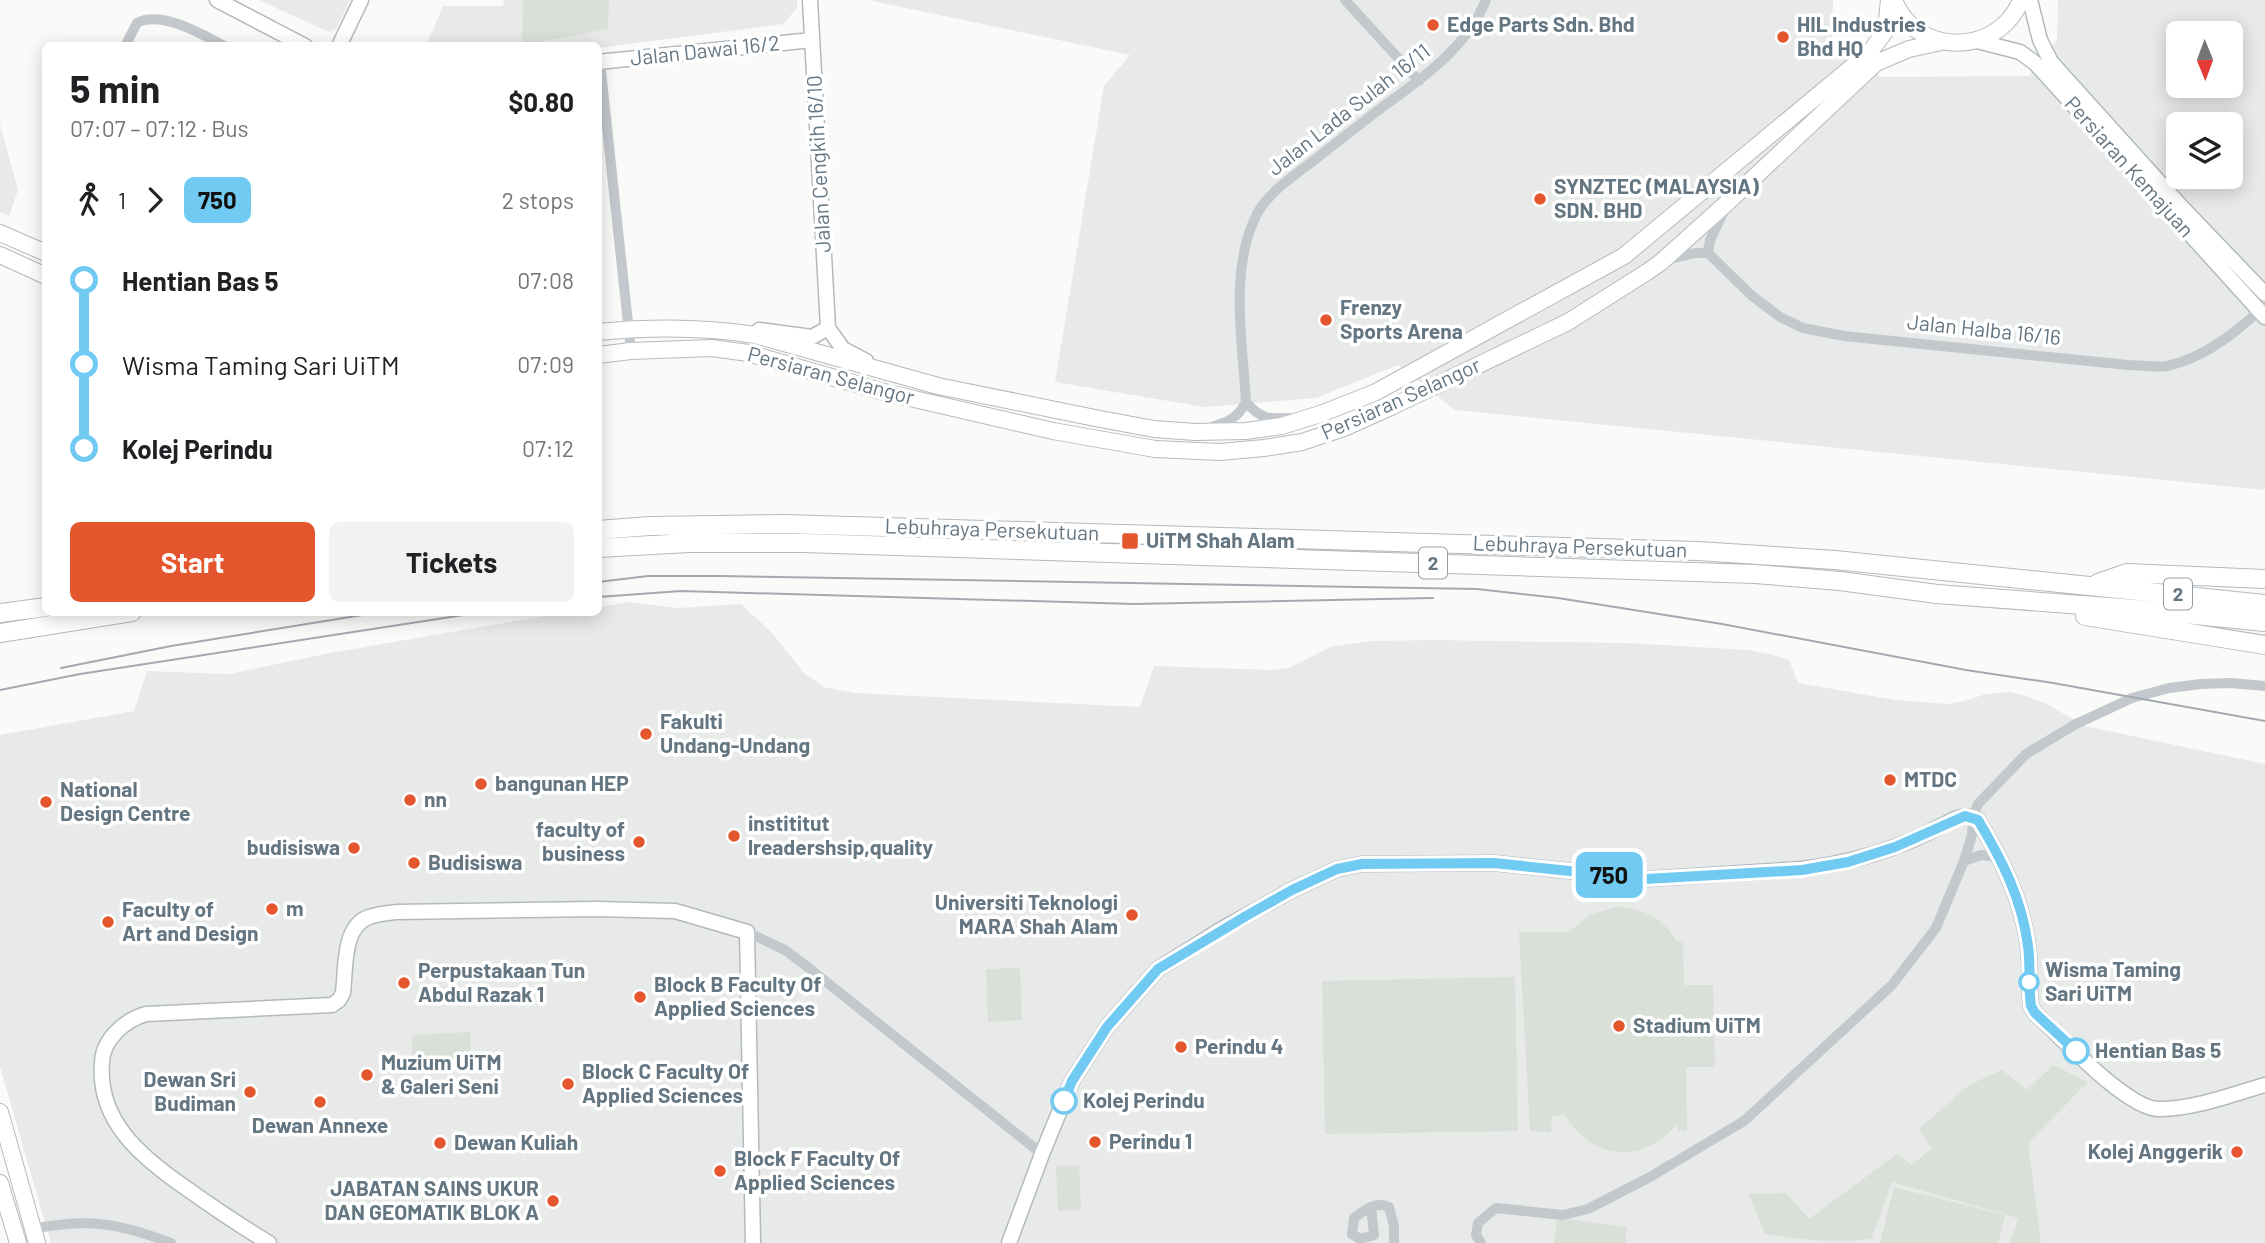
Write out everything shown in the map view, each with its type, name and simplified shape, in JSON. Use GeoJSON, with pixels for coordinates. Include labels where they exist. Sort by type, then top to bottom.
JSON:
{"type":"FeatureCollection","features":[{"type":"Feature","properties":{"kind":"highway","name":"Lebuhraya Persekutuan"},"geometry":{"type":"LineString","coordinates":[[602,530],[650,526],[784,524],[1698,551],[1835,560],[2265,604]]}},
{"type":"Feature","properties":{"kind":"highway","name":"Lebuhraya Persekutuan"},"geometry":{"type":"LineString","coordinates":[[602,548],[689,543],[804,543],[1755,574],[1840,581],[1937,594],[2135,608],[2265,622]]}},
{"type":"Feature","properties":{"kind":"highway"},"geometry":{"type":"LineString","coordinates":[[2091,585],[2127,573],[2265,579]]}},
{"type":"Feature","properties":{"kind":"highway"},"geometry":{"type":"LineString","coordinates":[[1937,594],[2265,645]]}},
{"type":"Feature","properties":{"kind":"highway"},"geometry":{"type":"LineString","coordinates":[[0,613],[42,608]]}},
{"type":"Feature","properties":{"kind":"highway"},"geometry":{"type":"LineString","coordinates":[[0,633],[107,616]]}},
{"type":"Feature","properties":{"kind":"main road"},"geometry":{"type":"LineString","coordinates":[[1891,0],[1908,24],[1923,35],[1941,42]]}},
{"type":"Feature","properties":{"kind":"main road","name":"Persiaran Selangor"},"geometry":{"type":"LineString","coordinates":[[602,332],[628,329],[725,330],[755,335],[898,375],[1154,429],[1195,432],[1282,426],[1323,413],[1376,391],[1624,257],[1870,52],[1886,30],[1891,0]]}},
{"type":"Feature","properties":{"kind":"main road"},"geometry":{"type":"LineString","coordinates":[[1977,41],[1995,33],[2009,20],[2021,0]]}},
{"type":"Feature","properties":{"kind":"main road","name":"Persiaran Selangor"},"geometry":{"type":"LineString","coordinates":[[602,355],[712,348],[748,353],[884,392],[1053,431],[1182,452],[1242,450],[1301,442],[1344,428],[1391,407],[1568,322],[1660,262],[1876,63],[1909,49],[1941,42],[1959,44],[1977,41]]}},
{"type":"Feature","properties":{"kind":"main road"},"geometry":{"type":"LineString","coordinates":[[0,233],[42,251]]}},
{"type":"Feature","properties":{"kind":"main road"},"geometry":{"type":"LineString","coordinates":[[0,255],[42,274]]}},
{"type":"Feature","properties":{"kind":"main road"},"geometry":{"type":"LineString","coordinates":[[0,1112],[4,1141],[35,1236]]}},
{"type":"Feature","properties":{"kind":"main road"},"geometry":{"type":"LineString","coordinates":[[0,1183],[18,1243]]}},
{"type":"Feature","properties":{"kind":"street"},"geometry":{"type":"LineString","coordinates":[[217,0],[297,42]]}},
{"type":"Feature","properties":{"kind":"street"},"geometry":{"type":"LineString","coordinates":[[341,42],[361,0]]}},
{"type":"Feature","properties":{"kind":"street","name":"Jalan Cengkih 16/10"},"geometry":{"type":"LineString","coordinates":[[810,0],[828,328]]}},
{"type":"Feature","properties":{"kind":"street"},"geometry":{"type":"LineString","coordinates":[[1345,0],[1419,81]]}},
{"type":"Feature","properties":{"kind":"street","name":"Jalan Lada Sulah 16/11"},"geometry":{"type":"LineString","coordinates":[[1246,402],[1241,282],[1244,255],[1258,213],[1287,181],[1419,81],[1453,51],[1477,21],[1486,0]]}},
{"type":"Feature","properties":{"kind":"street","name":"Persiaran Kemajuan"},"geometry":{"type":"LineString","coordinates":[[2030,0],[2040,40],[2051,62],[2178,204],[2265,294]]}},
{"type":"Feature","properties":{"kind":"street"},"geometry":{"type":"LineString","coordinates":[[127,42],[137,23],[150,18],[197,32],[216,42]]}},
{"type":"Feature","properties":{"kind":"street","name":"Jalan Dawai 16/2"},"geometry":{"type":"LineString","coordinates":[[602,62],[812,40]]}},
{"type":"Feature","properties":{"kind":"street","name":"Persiaran Kemajuan"},"geometry":{"type":"LineString","coordinates":[[1977,41],[2020,52],[2035,63],[2263,311]]}},
{"type":"Feature","properties":{"kind":"street"},"geometry":{"type":"LineString","coordinates":[[602,90],[631,351]]}},
{"type":"Feature","properties":{"kind":"street"},"geometry":{"type":"LineString","coordinates":[[1660,262],[1680,256],[1708,253],[1713,233],[1729,201]]}},
{"type":"Feature","properties":{"kind":"street","name":"Jalan Halba 16/16"},"geometry":{"type":"LineString","coordinates":[[1708,253],[1751,295],[1780,317],[1803,327],[1844,336],[2165,367],[2202,353],[2223,341],[2263,311]]}},
{"type":"Feature","properties":{"kind":"street"},"geometry":{"type":"LineString","coordinates":[[725,330],[756,330],[812,337],[828,328],[843,349],[898,375]]}},
{"type":"Feature","properties":{"kind":"street"},"geometry":{"type":"LineString","coordinates":[[1195,432],[1230,421],[1240,413],[1246,402],[1259,415],[1271,419],[1323,413]]}},
{"type":"Feature","properties":{"kind":"street"},"geometry":{"type":"LineString","coordinates":[[1481,1243],[1476,1235],[1478,1223],[1496,1208],[1563,1214],[1588,1209],[1650,1177],[1744,1121],[1892,985],[1936,928],[1964,861],[1978,803],[2026,754],[2076,724],[2132,698],[2169,688],[2201,684],[2265,686]]}},
{"type":"Feature","properties":{"kind":"street"},"geometry":{"type":"LineString","coordinates":[[1009,1243],[1072,1081],[1107,1027],[1158,969],[1292,890],[1337,869],[1362,864],[1494,863],[1646,879],[1802,870],[1872,855],[1924,835],[1958,817],[1973,817],[1978,820],[2009,875],[2023,919],[2028,946],[2031,1006],[2035,1013],[2104,1078],[2146,1107],[2158,1109],[2265,1086]]}},
{"type":"Feature","properties":{"kind":"street"},"geometry":{"type":"LineString","coordinates":[[1964,861],[1982,855],[2000,857]]}},
{"type":"Feature","properties":{"kind":"street"},"geometry":{"type":"LineString","coordinates":[[269,1243],[159,1170],[129,1141],[111,1116],[100,1077],[102,1052],[120,1027],[132,1018],[146,1014],[332,1005],[340,1000],[343,993],[350,934],[368,917],[397,912],[596,909],[675,911],[747,932],[785,950],[805,965],[1042,1154]]}},
{"type":"Feature","properties":{"kind":"street"},"geometry":{"type":"LineString","coordinates":[[747,932],[753,1243]]}},
{"type":"Feature","properties":{"kind":"street"},"geometry":{"type":"LineString","coordinates":[[1371,1207],[1380,1204],[1389,1207],[1394,1226],[1394,1243]]}},
{"type":"Feature","properties":{"kind":"street"},"geometry":{"type":"LineString","coordinates":[[35,1236],[82,1222],[132,1230],[171,1243]]}},
{"type":"Feature","properties":{"kind":"shaded area"},"geometry":{"type":"Polygon","coordinates":[[[259,0],[350,0],[337,28],[329,32],[259,0]]]}},
{"type":"Feature","properties":{"kind":"shaded area"},"geometry":{"type":"Polygon","coordinates":[[[504,0],[797,0],[797,8],[783,24],[602,48],[602,42],[428,42],[443,6],[503,6],[504,0]]]}},
{"type":"Feature","properties":{"kind":"shaded area"},"geometry":{"type":"Polygon","coordinates":[[[523,0],[609,0],[608,29],[538,42],[522,42],[523,0]]]}},
{"type":"Feature","properties":{"kind":"shaded area"},"geometry":{"type":"Polygon","coordinates":[[[868,0],[1833,0],[1832,40],[1881,77],[2029,76],[2057,40],[2058,0],[2265,0],[2265,490],[1455,410],[1398,365],[1316,398],[1204,407],[1055,382],[1104,86],[1130,55],[868,0]]]}},
{"type":"Feature","properties":{"kind":"shaded area"},"geometry":{"type":"Polygon","coordinates":[[[0,124],[18,190],[9,216],[0,212],[0,124]]]}},
{"type":"Feature","properties":{"kind":"shaded area","name":"Universiti Teknologi MARA Shah Alam"},"geometry":{"type":"Polygon","coordinates":[[[630,602],[678,608],[741,604],[772,633],[805,674],[824,687],[854,693],[1140,707],[1154,666],[1271,670],[1289,668],[1330,647],[1371,641],[1628,643],[1748,650],[1789,660],[1798,683],[1895,700],[1948,704],[1986,694],[2009,692],[2047,704],[2085,726],[2265,764],[2265,1243],[51,1243],[0,1067],[0,735],[134,711],[147,671],[229,674],[330,653],[546,616],[602,616],[602,607],[630,602]]]}},
{"type":"Feature","properties":{"kind":"shaded area","name":"Stadium UiTM"},"geometry":{"type":"Polygon","coordinates":[[[1618,907],[1645,912],[1666,927],[1677,942],[1683,941],[1684,985],[1713,985],[1715,1067],[1686,1067],[1687,1131],[1678,1131],[1676,1125],[1663,1138],[1648,1147],[1618,1152],[1589,1141],[1565,1115],[1552,1116],[1551,1132],[1530,1131],[1519,932],[1569,932],[1591,914],[1618,907]]]}},
{"type":"Feature","properties":{"kind":"shaded area"},"geometry":{"type":"Polygon","coordinates":[[[1020,968],[1022,1020],[988,1022],[986,969],[1020,968]]]}},
{"type":"Feature","properties":{"kind":"shaded area"},"geometry":{"type":"Polygon","coordinates":[[[1515,977],[1518,1131],[1325,1134],[1322,981],[1515,977]]]}},
{"type":"Feature","properties":{"kind":"shaded area"},"geometry":{"type":"Polygon","coordinates":[[[470,1032],[471,1069],[413,1071],[412,1035],[470,1032]]]}},
{"type":"Feature","properties":{"kind":"shaded area"},"geometry":{"type":"Polygon","coordinates":[[[2053,1065],[2088,1082],[2028,1143],[2041,1243],[2010,1243],[2018,1218],[1892,1182],[1871,1239],[1818,1240],[1765,1234],[1749,1194],[1786,1193],[1809,1219],[1897,1154],[1912,1165],[1932,1148],[1919,1129],[1969,1085],[2002,1070],[2027,1090],[2053,1065]]]}},
{"type":"Feature","properties":{"kind":"shaded area"},"geometry":{"type":"Polygon","coordinates":[[[1079,1165],[1081,1210],[1058,1211],[1056,1166],[1079,1165]]]}},
{"type":"Feature","properties":{"kind":"shaded area"},"geometry":{"type":"Polygon","coordinates":[[[1894,1187],[2005,1215],[1998,1243],[1880,1243],[1894,1187]]]}},
{"type":"Feature","properties":{"kind":"shaded area"},"geometry":{"type":"Polygon","coordinates":[[[1557,1218],[1627,1227],[1625,1243],[1554,1243],[1557,1218]]]}},
{"type":"Feature","properties":{"kind":"tram line"},"geometry":{"type":"LineString","coordinates":[[602,582],[648,576],[720,576],[1477,589],[1558,598],[1722,624],[1966,670],[2265,721]]}},
{"type":"Feature","properties":{"kind":"tram line"},"geometry":{"type":"LineString","coordinates":[[602,597],[681,591],[1134,604],[1433,598]]}},
{"type":"Feature","properties":{"kind":"tram line"},"geometry":{"type":"LineString","coordinates":[[61,668],[171,646],[356,616]]}},
{"type":"Feature","properties":{"kind":"tram line"},"geometry":{"type":"LineString","coordinates":[[0,690],[80,674],[457,616]]}},
{"type":"Feature","properties":{"kind":"bus line","name":"750"},"geometry":{"type":"LineString","coordinates":[[1064,1101],[1072,1081],[1107,1027],[1158,969],[1222,929],[1292,890],[1337,869],[1362,864],[1494,863],[1646,879],[1802,870],[1872,855],[1965,816],[1978,820],[2009,875],[2023,919],[2028,946],[2031,1006],[2035,1013],[2076,1051]]}},
{"type":"Feature","properties":{"kind":"place","name":"Edge Parts Sdn. Bhd"},"geometry":{"type":"Point","coordinates":[1433,25]}},
{"type":"Feature","properties":{"kind":"place","name":"HIL Industries Bhd HQ"},"geometry":{"type":"Point","coordinates":[1783,37]}},
{"type":"Feature","properties":{"kind":"place","name":"SYNZTEC (MALAYSIA) SDN. BHD"},"geometry":{"type":"Point","coordinates":[1540,199]}},
{"type":"Feature","properties":{"kind":"place","name":"Frenzy Sports Arena"},"geometry":{"type":"Point","coordinates":[1326,320]}},
{"type":"Feature","properties":{"kind":"place","name":"UiTM Shah Alam"},"geometry":{"type":"Point","coordinates":[1130,541]}},
{"type":"Feature","properties":{"kind":"place","name":"Fakulti Undang-Undang"},"geometry":{"type":"Point","coordinates":[646,734]}},
{"type":"Feature","properties":{"kind":"place","name":"MTDC"},"geometry":{"type":"Point","coordinates":[1890,780]}},
{"type":"Feature","properties":{"kind":"place","name":"bangunan HEP"},"geometry":{"type":"Point","coordinates":[481,784]}},
{"type":"Feature","properties":{"kind":"place","name":"nn"},"geometry":{"type":"Point","coordinates":[410,800]}},
{"type":"Feature","properties":{"kind":"place","name":"National Design Centre"},"geometry":{"type":"Point","coordinates":[46,802]}},
{"type":"Feature","properties":{"kind":"place","name":"instititut lreadershsip,quality"},"geometry":{"type":"Point","coordinates":[734,836]}},
{"type":"Feature","properties":{"kind":"place","name":"faculty of business"},"geometry":{"type":"Point","coordinates":[639,842]}},
{"type":"Feature","properties":{"kind":"place","name":"budisiswa"},"geometry":{"type":"Point","coordinates":[354,848]}},
{"type":"Feature","properties":{"kind":"place","name":"Budisiswa"},"geometry":{"type":"Point","coordinates":[414,863]}},
{"type":"Feature","properties":{"kind":"place","name":"m"},"geometry":{"type":"Point","coordinates":[272,909]}},
{"type":"Feature","properties":{"kind":"place","name":"Universiti Teknologi MARA Shah Alam"},"geometry":{"type":"Point","coordinates":[1132,915]}},
{"type":"Feature","properties":{"kind":"place","name":"Faculty of Art and Design"},"geometry":{"type":"Point","coordinates":[108,922]}},
{"type":"Feature","properties":{"kind":"place","name":"Wisma Taming Sari UiTM"},"geometry":{"type":"Point","coordinates":[2029,982]}},
{"type":"Feature","properties":{"kind":"place","name":"Perpustakaan Tun Abdul Razak 1"},"geometry":{"type":"Point","coordinates":[404,983]}},
{"type":"Feature","properties":{"kind":"place","name":"Block B Faculty Of Applied Sciences"},"geometry":{"type":"Point","coordinates":[640,997]}},
{"type":"Feature","properties":{"kind":"place","name":"Stadium UiTM"},"geometry":{"type":"Point","coordinates":[1619,1026]}},
{"type":"Feature","properties":{"kind":"place","name":"Perindu 4"},"geometry":{"type":"Point","coordinates":[1181,1047]}},
{"type":"Feature","properties":{"kind":"place","name":"Hentian Bas 5"},"geometry":{"type":"Point","coordinates":[2076,1051]}},
{"type":"Feature","properties":{"kind":"place","name":"Muzium UiTM & Galeri Seni"},"geometry":{"type":"Point","coordinates":[367,1075]}},
{"type":"Feature","properties":{"kind":"place","name":"Block C Faculty Of Applied Sciences"},"geometry":{"type":"Point","coordinates":[568,1084]}},
{"type":"Feature","properties":{"kind":"place","name":"Dewan Sri Budiman"},"geometry":{"type":"Point","coordinates":[250,1092]}},
{"type":"Feature","properties":{"kind":"place","name":"Kolej Perindu"},"geometry":{"type":"Point","coordinates":[1064,1101]}},
{"type":"Feature","properties":{"kind":"place","name":"Dewan Annexe"},"geometry":{"type":"Point","coordinates":[320,1102]}},
{"type":"Feature","properties":{"kind":"place","name":"Perindu 1"},"geometry":{"type":"Point","coordinates":[1095,1142]}},
{"type":"Feature","properties":{"kind":"place","name":"Dewan Kuliah"},"geometry":{"type":"Point","coordinates":[440,1143]}},
{"type":"Feature","properties":{"kind":"place","name":"Kolej Anggerik"},"geometry":{"type":"Point","coordinates":[2237,1152]}},
{"type":"Feature","properties":{"kind":"place","name":"Block F Faculty Of Applied Sciences"},"geometry":{"type":"Point","coordinates":[720,1171]}},
{"type":"Feature","properties":{"kind":"place","name":"JABATAN SAINS UKUR DAN GEOMATIK BLOK A"},"geometry":{"type":"Point","coordinates":[553,1201]}}]}
